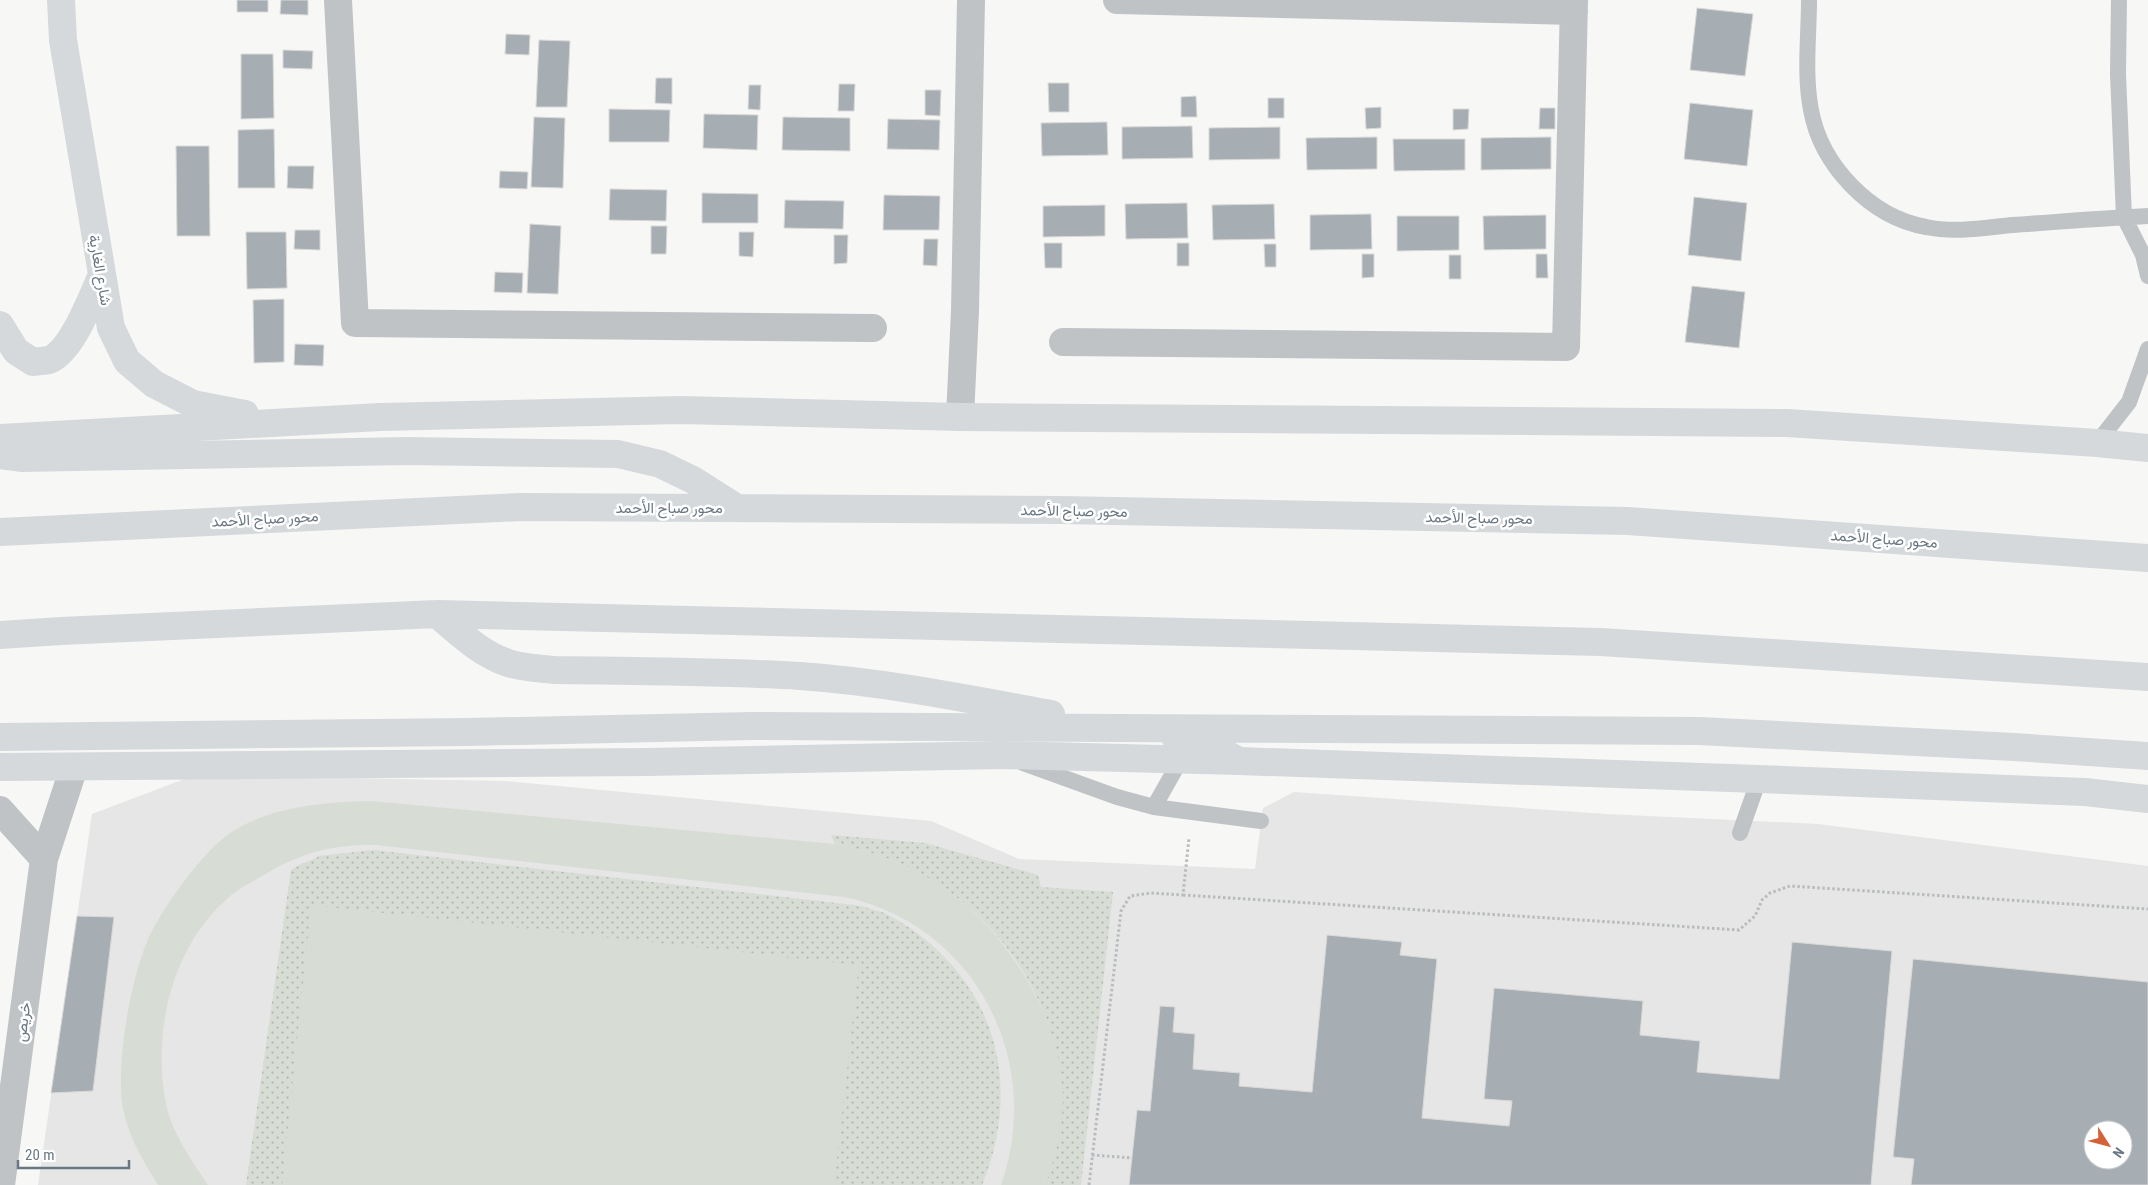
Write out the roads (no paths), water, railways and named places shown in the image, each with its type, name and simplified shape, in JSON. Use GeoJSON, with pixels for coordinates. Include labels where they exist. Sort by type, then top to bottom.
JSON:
{"type":"FeatureCollection","features":[{"type":"Feature","properties":{"kind":"main road","name":"شارع الغارية"},"geometry":{"type":"LineString","coordinates":[[61,0],[63,40],[101,277],[111,328],[127,361],[154,384],[193,404],[288,422]]}},
{"type":"Feature","properties":{"kind":"main road"},"geometry":{"type":"LineString","coordinates":[[0,325],[16,351],[33,362],[49,360],[62,351],[78,326],[101,277]]}},
{"type":"Feature","properties":{"kind":"main road"},"geometry":{"type":"LineString","coordinates":[[0,438],[380,417],[680,410],[960,417],[1787,423],[2098,443],[2148,448]]}},
{"type":"Feature","properties":{"kind":"main road"},"geometry":{"type":"LineString","coordinates":[[0,455],[21,458],[408,451],[618,454],[660,464],[693,480],[737,508]]}},
{"type":"Feature","properties":{"kind":"main road","name":"محور صباح الأحمد"},"geometry":{"type":"LineString","coordinates":[[0,532],[521,507],[1060,510],[1628,521],[2148,558]]}},
{"type":"Feature","properties":{"kind":"main road"},"geometry":{"type":"LineString","coordinates":[[0,635],[71,630],[437,614],[1601,642],[2148,677]]}},
{"type":"Feature","properties":{"kind":"main road"},"geometry":{"type":"LineString","coordinates":[[437,614],[466,639],[489,654],[507,662],[526,667],[554,670],[726,672],[802,676],[866,683],[971,699],[1189,740],[1217,749],[1239,761]]}},
{"type":"Feature","properties":{"kind":"main road"},"geometry":{"type":"LineString","coordinates":[[0,737],[467,732],[752,726],[1680,730],[2014,747],[2148,756]]}},
{"type":"Feature","properties":{"kind":"main road"},"geometry":{"type":"LineString","coordinates":[[0,767],[648,762],[1002,755],[1181,759],[1759,779],[2085,792],[2148,799]]}},
{"type":"Feature","properties":{"kind":"main road"},"geometry":{"type":"LineString","coordinates":[[2085,792],[2148,820]]}},
{"type":"Feature","properties":{"kind":"street"},"geometry":{"type":"LineString","coordinates":[[338,0],[355,323],[873,328]]}},
{"type":"Feature","properties":{"kind":"street"},"geometry":{"type":"LineString","coordinates":[[960,417],[965,312],[971,0]]}},
{"type":"Feature","properties":{"kind":"street"},"geometry":{"type":"LineString","coordinates":[[1063,342],[1566,347],[1574,6],[1117,0]]}},
{"type":"Feature","properties":{"kind":"street","name":"خريص"},"geometry":{"type":"LineString","coordinates":[[1,1185],[44,859],[74,767]]}},
{"type":"Feature","properties":{"kind":"street"},"geometry":{"type":"LineString","coordinates":[[0,810],[44,859]]}},
{"type":"Feature","properties":{"kind":"lane"},"geometry":{"type":"LineString","coordinates":[[1809,0],[1808,76],[1811,110],[1822,143],[1835,165],[1863,197],[1892,215],[1924,227],[1958,231],[2148,216]]}},
{"type":"Feature","properties":{"kind":"lane"},"geometry":{"type":"LineString","coordinates":[[2119,0],[2118,74],[2124,217],[2143,255],[2148,276]]}},
{"type":"Feature","properties":{"kind":"lane"},"geometry":{"type":"LineString","coordinates":[[2098,443],[2129,402],[2148,348]]}},
{"type":"Feature","properties":{"kind":"lane"},"geometry":{"type":"LineString","coordinates":[[1002,755],[1117,797],[1154,807],[1261,821]]}},
{"type":"Feature","properties":{"kind":"lane"},"geometry":{"type":"LineString","coordinates":[[1154,807],[1181,759]]}},
{"type":"Feature","properties":{"kind":"lane"},"geometry":{"type":"LineString","coordinates":[[1740,833],[1759,779]]}}]}
